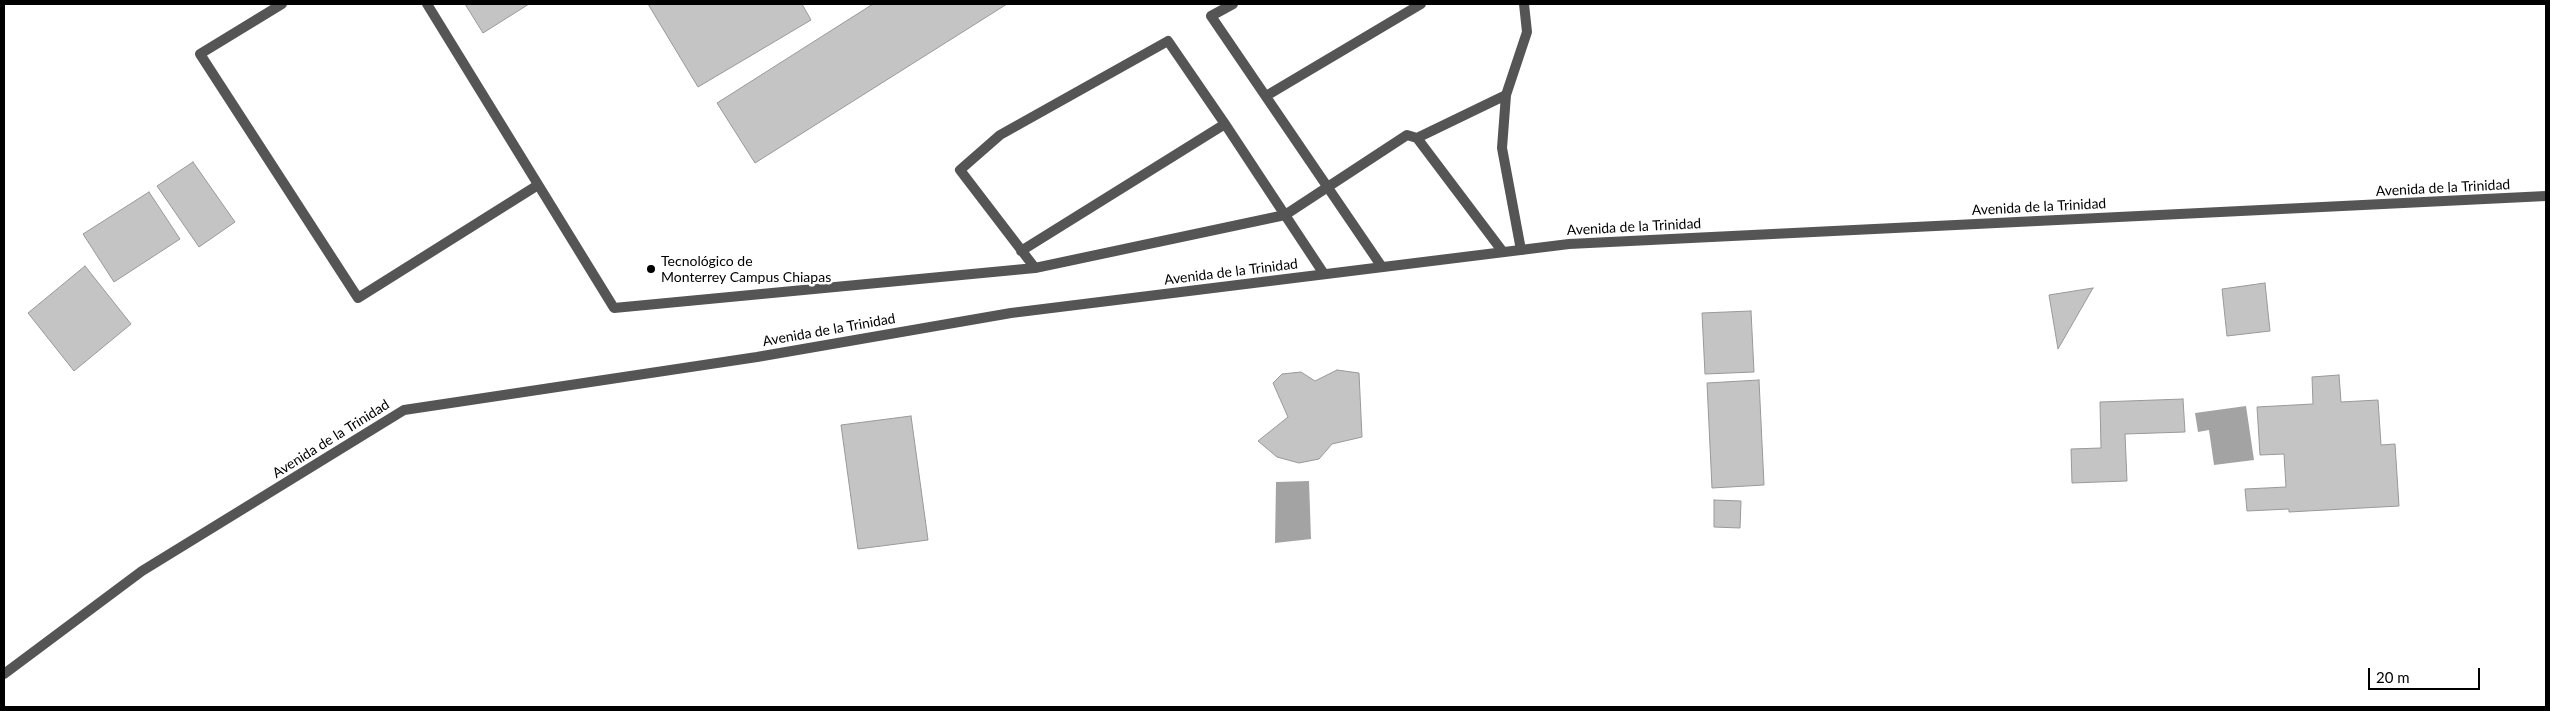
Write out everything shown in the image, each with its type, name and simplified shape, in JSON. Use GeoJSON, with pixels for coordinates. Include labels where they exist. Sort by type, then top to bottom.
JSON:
{"type":"FeatureCollection","features":[{"type":"Feature","properties":{"kind":"street"},"geometry":{"type":"LineString","coordinates":[[282,4],[200,54],[358,298],[538,185]]}},
{"type":"Feature","properties":{"kind":"street"},"geometry":{"type":"LineString","coordinates":[[426,4],[614,308],[1035,268],[1285,215],[1408,134],[1417,138],[1503,252]]}},
{"type":"Feature","properties":{"kind":"street"},"geometry":{"type":"LineString","coordinates":[[1233,4],[1211,16],[1382,267]]}},
{"type":"Feature","properties":{"kind":"street"},"geometry":{"type":"LineString","coordinates":[[1266,96],[1421,4]]}},
{"type":"Feature","properties":{"kind":"street"},"geometry":{"type":"LineString","coordinates":[[1521,250],[1502,148],[1506,95],[1527,32],[1524,4]]}},
{"type":"Feature","properties":{"kind":"street"},"geometry":{"type":"LineString","coordinates":[[1035,268],[960,170],[1000,135],[1168,41],[1324,274]]}},
{"type":"Feature","properties":{"kind":"street"},"geometry":{"type":"LineString","coordinates":[[1417,138],[1506,95]]}},
{"type":"Feature","properties":{"kind":"street"},"geometry":{"type":"LineString","coordinates":[[1021,251],[1225,124]]}},
{"type":"Feature","properties":{"kind":"street","name":"Avenida de la Trinidad"},"geometry":{"type":"LineString","coordinates":[[4,674],[142,572],[404,410],[757,357],[1011,313],[1569,244],[2546,196]]}},
{"type":"Feature","properties":{"kind":"shaded area"},"geometry":{"type":"Polygon","coordinates":[[[2246,406],[2254,460],[2214,465],[2209,430],[2198,432],[2195,413],[2246,406]]]}},
{"type":"Feature","properties":{"kind":"shaded area"},"geometry":{"type":"Polygon","coordinates":[[[1309,481],[1311,539],[1275,543],[1276,482],[1309,481]]]}},
{"type":"Feature","properties":{"kind":"building"},"geometry":{"type":"Polygon","coordinates":[[[465,4],[529,4],[483,33],[465,4]]]}},
{"type":"Feature","properties":{"kind":"building"},"geometry":{"type":"Polygon","coordinates":[[[648,4],[802,4],[811,20],[698,87],[648,4]]]}},
{"type":"Feature","properties":{"kind":"building"},"geometry":{"type":"Polygon","coordinates":[[[873,4],[1007,4],[755,163],[717,103],[873,4]]]}},
{"type":"Feature","properties":{"kind":"building"},"geometry":{"type":"Polygon","coordinates":[[[193,162],[235,222],[199,247],[157,186],[193,162]]]}},
{"type":"Feature","properties":{"kind":"building"},"geometry":{"type":"Polygon","coordinates":[[[149,192],[180,239],[114,282],[83,234],[149,192]]]}},
{"type":"Feature","properties":{"kind":"building"},"geometry":{"type":"Polygon","coordinates":[[[85,266],[131,324],[74,371],[28,313],[85,266]]]}},
{"type":"Feature","properties":{"kind":"building"},"geometry":{"type":"Polygon","coordinates":[[[2265,283],[2270,331],[2227,336],[2222,289],[2265,283]]]}},
{"type":"Feature","properties":{"kind":"building"},"geometry":{"type":"Polygon","coordinates":[[[2093,288],[2058,349],[2049,295],[2093,288]]]}},
{"type":"Feature","properties":{"kind":"building"},"geometry":{"type":"Polygon","coordinates":[[[1751,311],[1754,372],[1705,374],[1702,313],[1751,311]]]}},
{"type":"Feature","properties":{"kind":"building"},"geometry":{"type":"Polygon","coordinates":[[[1337,370],[1359,373],[1362,437],[1332,444],[1319,459],[1299,463],[1277,457],[1258,441],[1288,417],[1273,383],[1282,374],[1301,372],[1315,381],[1337,370]]]}},
{"type":"Feature","properties":{"kind":"building"},"geometry":{"type":"Polygon","coordinates":[[[2339,375],[2341,402],[2378,400],[2381,445],[2395,444],[2399,506],[2289,512],[2289,509],[2247,511],[2245,489],[2286,487],[2284,454],[2260,455],[2257,407],[2313,404],[2312,377],[2339,375]]]}},
{"type":"Feature","properties":{"kind":"building"},"geometry":{"type":"Polygon","coordinates":[[[1759,380],[1764,485],[1712,488],[1707,383],[1759,380]]]}},
{"type":"Feature","properties":{"kind":"building"},"geometry":{"type":"Polygon","coordinates":[[[2183,399],[2185,432],[2125,434],[2127,481],[2072,483],[2071,449],[2101,448],[2100,402],[2183,399]]]}},
{"type":"Feature","properties":{"kind":"building"},"geometry":{"type":"Polygon","coordinates":[[[911,416],[928,540],[858,549],[841,425],[911,416]]]}},
{"type":"Feature","properties":{"kind":"building"},"geometry":{"type":"Polygon","coordinates":[[[1714,500],[1741,501],[1740,528],[1714,527],[1714,500]]]}},
{"type":"Feature","properties":{"kind":"place","name":"Tecnológico de Monterrey Campus Chiapas"},"geometry":{"type":"Point","coordinates":[651,269]}}]}
